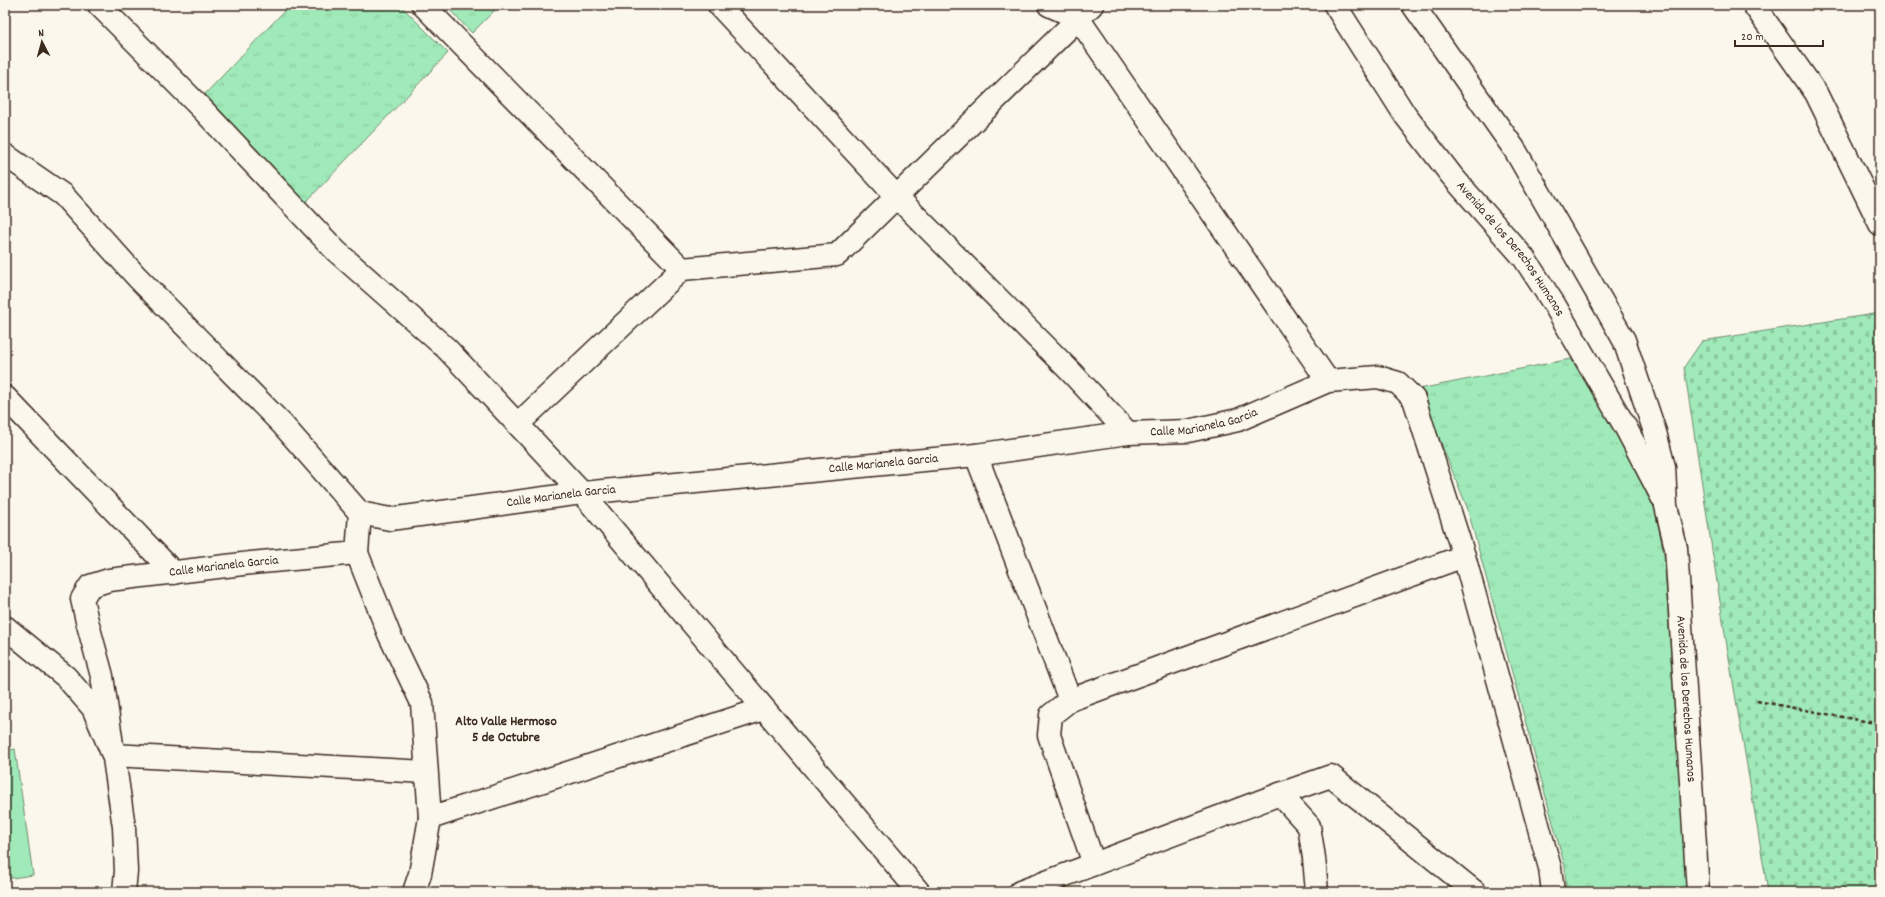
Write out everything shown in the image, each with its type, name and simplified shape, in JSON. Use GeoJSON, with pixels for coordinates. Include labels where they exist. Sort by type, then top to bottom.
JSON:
{"type":"FeatureCollection","features":[{"type":"Feature","properties":{"kind":"street"},"geometry":{"type":"LineString","coordinates":[[100,5],[203,110],[336,251],[447,349],[582,493],[919,892]]}},
{"type":"Feature","properties":{"kind":"street"},"geometry":{"type":"LineString","coordinates":[[423,5],[682,269]]}},
{"type":"Feature","properties":{"kind":"street"},"geometry":{"type":"LineString","coordinates":[[720,5],[896,196],[1071,372],[1128,433]]}},
{"type":"Feature","properties":{"kind":"street"},"geometry":{"type":"LineString","coordinates":[[1049,5],[1085,12],[1328,381]]}},
{"type":"Feature","properties":{"kind":"street","name":"Avenida de los Derechos Humanos"},"geometry":{"type":"LineString","coordinates":[[1335,5],[1405,115],[1452,176],[1528,264],[1554,304],[1626,428],[1666,506]]}},
{"type":"Feature","properties":{"kind":"street","name":"Avenida de los Derechos Humanos"},"geometry":{"type":"LineString","coordinates":[[1413,5],[1515,150],[1624,340],[1655,432],[1664,467],[1666,506],[1676,548],[1698,892]]}},
{"type":"Feature","properties":{"kind":"street"},"geometry":{"type":"LineString","coordinates":[[1754,5],[1816,93],[1880,224]]}},
{"type":"Feature","properties":{"kind":"street"},"geometry":{"type":"LineString","coordinates":[[518,424],[682,269],[837,254],[1085,12]]}},
{"type":"Feature","properties":{"kind":"street"},"geometry":{"type":"LineString","coordinates":[[5,155],[62,195],[137,277],[282,424],[360,513],[358,553],[389,634],[422,703],[430,818],[420,874],[414,892]]}},
{"type":"Feature","properties":{"kind":"street","name":"Calle Marianela Garcia"},"geometry":{"type":"LineString","coordinates":[[360,513],[390,520],[582,493],[976,455],[1128,433],[1188,431],[1238,420],[1328,381],[1378,377],[1398,383],[1414,399],[1464,556]]}},
{"type":"Feature","properties":{"kind":"street"},"geometry":{"type":"LineString","coordinates":[[5,397],[174,573]]}},
{"type":"Feature","properties":{"kind":"street"},"geometry":{"type":"LineString","coordinates":[[976,455],[1070,700]]}},
{"type":"Feature","properties":{"kind":"street","name":"Calle Marianela Garcia"},"geometry":{"type":"LineString","coordinates":[[113,755],[102,676],[82,599],[90,586],[109,580],[251,563],[358,553]]}},
{"type":"Feature","properties":{"kind":"street"},"geometry":{"type":"LineString","coordinates":[[1094,864],[1049,735],[1051,715],[1070,700],[1464,556],[1550,868],[1553,892]]}},
{"type":"Feature","properties":{"kind":"street"},"geometry":{"type":"LineString","coordinates":[[5,628],[66,677],[93,708],[113,755],[124,827],[126,871],[124,892]]}},
{"type":"Feature","properties":{"kind":"street"},"geometry":{"type":"LineString","coordinates":[[430,818],[763,709]]}},
{"type":"Feature","properties":{"kind":"street"},"geometry":{"type":"LineString","coordinates":[[113,755],[426,772]]}},
{"type":"Feature","properties":{"kind":"street"},"geometry":{"type":"LineString","coordinates":[[1020,892],[1280,794],[1332,776],[1475,892]]}},
{"type":"Feature","properties":{"kind":"street"},"geometry":{"type":"LineString","coordinates":[[1280,794],[1309,826],[1317,892]]}},
{"type":"Feature","properties":{"kind":"path"},"geometry":{"type":"LineString","coordinates":[[1757,701],[1880,724]]}},
{"type":"Feature","properties":{"kind":"green space"},"geometry":{"type":"Polygon","coordinates":[[[290,5],[400,5],[448,53],[305,203],[205,94],[290,5]]]}},
{"type":"Feature","properties":{"kind":"green space"},"geometry":{"type":"Polygon","coordinates":[[[445,5],[500,5],[472,33],[445,5]]]}},
{"type":"Feature","properties":{"kind":"green space"},"geometry":{"type":"Polygon","coordinates":[[[1880,313],[1880,892],[1768,892],[1725,634],[1684,367],[1702,341],[1880,313]]]}},
{"type":"Feature","properties":{"kind":"green space"},"geometry":{"type":"Polygon","coordinates":[[[1571,359],[1616,432],[1655,509],[1664,554],[1687,892],[1566,892],[1565,867],[1467,507],[1419,389],[1571,359]]]}},
{"type":"Feature","properties":{"kind":"green space"},"geometry":{"type":"Polygon","coordinates":[[[15,749],[33,875],[5,879],[5,751],[15,749]]]}},
{"type":"Feature","properties":{"kind":"district","name":"Alto Valle Hermoso 5 de Octubre"},"geometry":{"type":"Point","coordinates":[506,730]}}]}
